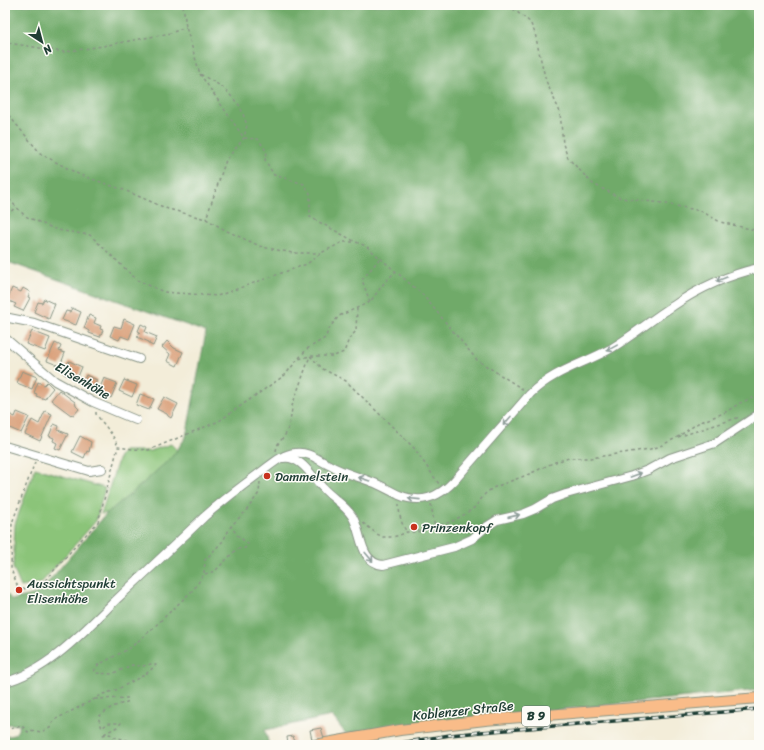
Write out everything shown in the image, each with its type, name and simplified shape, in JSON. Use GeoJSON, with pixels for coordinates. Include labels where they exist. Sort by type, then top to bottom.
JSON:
{"type":"FeatureCollection","features":[{"type":"Feature","properties":{"kind":"main road","name":"Koblenzer Straße"},"geometry":{"type":"LineString","coordinates":[[315,745],[400,730],[485,720],[759,698]]}},
{"type":"Feature","properties":{"kind":"street"},"geometry":{"type":"LineString","coordinates":[[5,682],[19,678],[34,670],[73,641],[204,517],[277,460],[294,453],[305,453],[336,469],[373,482],[410,499],[417,500],[430,498],[444,491],[459,476],[530,394],[542,383],[558,373],[619,344],[672,306],[696,292],[727,277],[759,268]]}},
{"type":"Feature","properties":{"kind":"street"},"geometry":{"type":"LineString","coordinates":[[5,318],[34,323],[139,358]]}},
{"type":"Feature","properties":{"kind":"street","name":"Elisenhöhe"},"geometry":{"type":"LineString","coordinates":[[5,338],[55,381],[93,402],[136,420]]}},
{"type":"Feature","properties":{"kind":"street"},"geometry":{"type":"LineString","coordinates":[[277,460],[287,457],[305,467],[324,489],[346,508],[355,522],[365,553],[374,563],[383,565],[446,550],[466,542],[497,520],[523,514],[552,499],[566,494],[637,475],[670,458],[715,443],[759,414]]}},
{"type":"Feature","properties":{"kind":"street"},"geometry":{"type":"LineString","coordinates":[[5,446],[89,471],[102,469]]}},
{"type":"Feature","properties":{"kind":"path"},"geometry":{"type":"LineString","coordinates":[[183,5],[186,27],[200,74],[244,138]]}},
{"type":"Feature","properties":{"kind":"path"},"geometry":{"type":"LineString","coordinates":[[508,5],[530,22],[535,33],[546,81],[560,112],[564,144],[568,158],[593,184],[621,198],[700,211],[720,222],[759,232]]}},
{"type":"Feature","properties":{"kind":"path"},"geometry":{"type":"LineString","coordinates":[[5,38],[9,42],[64,52],[171,33],[186,27]]}},
{"type":"Feature","properties":{"kind":"path"},"geometry":{"type":"LineString","coordinates":[[200,74],[224,88],[240,106],[247,125],[244,138],[226,160],[206,219]]}},
{"type":"Feature","properties":{"kind":"path"},"geometry":{"type":"LineString","coordinates":[[5,110],[41,154],[80,175],[124,190],[168,210],[206,219],[226,231],[262,247],[293,253],[321,253]]}},
{"type":"Feature","properties":{"kind":"path"},"geometry":{"type":"LineString","coordinates":[[244,138],[258,139],[267,152],[265,160],[274,175],[304,184],[310,193],[310,217],[366,246],[422,294],[477,360],[530,394]]}},
{"type":"Feature","properties":{"kind":"path"},"geometry":{"type":"LineString","coordinates":[[5,195],[25,216],[57,230],[90,235],[138,280],[164,292],[217,296],[307,264],[321,253],[343,242],[347,237]]}},
{"type":"Feature","properties":{"kind":"path"},"geometry":{"type":"LineString","coordinates":[[5,221],[8,214],[16,207]]}},
{"type":"Feature","properties":{"kind":"path"},"geometry":{"type":"LineString","coordinates":[[343,242],[356,242]]}},
{"type":"Feature","properties":{"kind":"path"},"geometry":{"type":"LineString","coordinates":[[370,302],[362,280],[380,258]]}},
{"type":"Feature","properties":{"kind":"path"},"geometry":{"type":"LineString","coordinates":[[118,447],[149,450],[219,421],[285,375],[307,350],[325,338],[330,327],[339,316],[370,302],[384,283],[396,271]]}},
{"type":"Feature","properties":{"kind":"path"},"geometry":{"type":"LineString","coordinates":[[298,359],[310,356],[334,356],[344,352],[349,340],[356,331],[357,308]]}},
{"type":"Feature","properties":{"kind":"path"},"geometry":{"type":"LineString","coordinates":[[277,460],[278,443],[286,434],[292,414],[292,406],[310,356]]}},
{"type":"Feature","properties":{"kind":"path"},"geometry":{"type":"LineString","coordinates":[[310,356],[323,369],[346,382],[414,448],[444,491]]}},
{"type":"Feature","properties":{"kind":"path"},"geometry":{"type":"LineString","coordinates":[[355,522],[360,522],[383,537],[393,537],[407,532],[417,532],[435,528],[451,522],[467,513],[475,507],[485,494],[495,487],[555,462],[563,459],[590,458],[658,447],[676,438],[698,423],[724,413],[740,403],[759,396]]}},
{"type":"Feature","properties":{"kind":"path"},"geometry":{"type":"LineString","coordinates":[[38,456],[12,523],[11,569],[19,590],[42,584],[98,522],[118,447],[115,439],[96,414],[93,402]]}},
{"type":"Feature","properties":{"kind":"path"},"geometry":{"type":"LineString","coordinates":[[676,438],[744,416]]}},
{"type":"Feature","properties":{"kind":"path"},"geometry":{"type":"LineString","coordinates":[[5,730],[22,726],[28,732],[30,730],[41,732],[50,728],[54,720],[102,694],[116,690],[146,674],[156,665],[132,665],[112,674],[96,673],[94,671],[98,665],[130,648],[194,589],[204,574],[205,560],[223,541],[231,526],[246,511],[259,493],[261,482]]}},
{"type":"Feature","properties":{"kind":"path"},"geometry":{"type":"LineString","coordinates":[[399,495],[399,511],[403,526],[407,532]]}},
{"type":"Feature","properties":{"kind":"path"},"geometry":{"type":"LineString","coordinates":[[430,498],[435,528]]}},
{"type":"Feature","properties":{"kind":"path"},"geometry":{"type":"LineString","coordinates":[[204,574],[215,571],[237,549],[245,548],[248,544],[237,535],[231,526]]}},
{"type":"Feature","properties":{"kind":"path"},"geometry":{"type":"LineString","coordinates":[[95,699],[128,698],[127,702],[112,707],[98,717],[102,728],[108,723],[120,723],[117,727],[102,735],[110,734],[114,737],[132,741],[125,745]]}},
{"type":"Feature","properties":{"kind":"green space"},"geometry":{"type":"Polygon","coordinates":[[[5,5],[759,5],[759,690],[413,724],[346,734],[332,716],[265,730],[269,745],[5,745],[5,736],[15,734],[20,725],[8,724],[5,727],[5,592],[12,600],[35,594],[44,587],[107,513],[172,457],[186,437],[206,332],[5,261],[5,5]]]}},
{"type":"Feature","properties":{"kind":"green space"},"geometry":{"type":"Polygon","coordinates":[[[171,444],[177,450],[172,457],[132,493],[107,513],[101,514],[119,457],[124,451],[150,451],[171,444]]]}},
{"type":"Feature","properties":{"kind":"green space"},"geometry":{"type":"Polygon","coordinates":[[[35,468],[105,488],[96,521],[41,583],[21,587],[13,568],[15,524],[35,468]]]}},
{"type":"Feature","properties":{"kind":"building"},"geometry":{"type":"Polygon","coordinates":[[[12,288],[21,292],[23,288],[30,292],[28,297],[30,298],[23,311],[14,307],[16,304],[7,300],[12,288]]]}},
{"type":"Feature","properties":{"kind":"building"},"geometry":{"type":"Polygon","coordinates":[[[44,299],[55,304],[49,319],[34,312],[38,302],[42,303],[44,299]]]}},
{"type":"Feature","properties":{"kind":"building"},"geometry":{"type":"Polygon","coordinates":[[[72,308],[81,312],[76,325],[62,320],[66,311],[70,312],[72,308]]]}},
{"type":"Feature","properties":{"kind":"building"},"geometry":{"type":"Polygon","coordinates":[[[89,315],[96,318],[94,323],[101,326],[100,329],[103,330],[100,337],[89,333],[89,331],[84,328],[89,315]]]}},
{"type":"Feature","properties":{"kind":"building"},"geometry":{"type":"Polygon","coordinates":[[[124,319],[135,324],[129,339],[121,336],[119,340],[110,336],[114,326],[121,328],[124,319]]]}},
{"type":"Feature","properties":{"kind":"building"},"geometry":{"type":"Polygon","coordinates":[[[141,324],[147,327],[145,332],[157,337],[153,346],[149,344],[149,342],[137,337],[140,332],[138,331],[141,324]]]}},
{"type":"Feature","properties":{"kind":"building"},"geometry":{"type":"Polygon","coordinates":[[[32,331],[50,338],[45,351],[26,344],[32,331]]]}},
{"type":"Feature","properties":{"kind":"building"},"geometry":{"type":"Polygon","coordinates":[[[167,341],[174,348],[183,352],[177,366],[167,361],[170,354],[162,347],[167,341]]]}},
{"type":"Feature","properties":{"kind":"building"},"geometry":{"type":"Polygon","coordinates":[[[55,343],[61,346],[59,351],[65,353],[60,366],[47,361],[55,343]]]}},
{"type":"Feature","properties":{"kind":"building"},"geometry":{"type":"Polygon","coordinates":[[[69,361],[82,367],[77,379],[64,374],[69,361]]]}},
{"type":"Feature","properties":{"kind":"building"},"geometry":{"type":"Polygon","coordinates":[[[22,371],[37,377],[32,389],[17,383],[22,371]]]}},
{"type":"Feature","properties":{"kind":"building"},"geometry":{"type":"Polygon","coordinates":[[[86,375],[97,380],[93,389],[82,385],[86,375]]]}},
{"type":"Feature","properties":{"kind":"building"},"geometry":{"type":"Polygon","coordinates":[[[104,378],[117,383],[111,398],[98,392],[104,378]]]}},
{"type":"Feature","properties":{"kind":"building"},"geometry":{"type":"Polygon","coordinates":[[[124,380],[137,385],[132,397],[119,391],[124,380]]]}},
{"type":"Feature","properties":{"kind":"building"},"geometry":{"type":"Polygon","coordinates":[[[38,382],[44,385],[47,382],[53,388],[45,399],[36,396],[37,394],[34,393],[38,382]]]}},
{"type":"Feature","properties":{"kind":"building"},"geometry":{"type":"Polygon","coordinates":[[[59,390],[75,402],[79,409],[74,415],[71,415],[51,400],[59,390]]]}},
{"type":"Feature","properties":{"kind":"building"},"geometry":{"type":"Polygon","coordinates":[[[140,394],[154,399],[149,410],[136,405],[140,394]]]}},
{"type":"Feature","properties":{"kind":"building"},"geometry":{"type":"Polygon","coordinates":[[[164,397],[178,404],[171,418],[167,414],[157,409],[164,397]]]}},
{"type":"Feature","properties":{"kind":"building"},"geometry":{"type":"Polygon","coordinates":[[[45,411],[52,414],[40,441],[25,434],[32,420],[39,424],[45,411]]]}},
{"type":"Feature","properties":{"kind":"building"},"geometry":{"type":"Polygon","coordinates":[[[17,412],[29,417],[21,433],[5,426],[9,414],[15,417],[17,412]]]}},
{"type":"Feature","properties":{"kind":"building"},"geometry":{"type":"Polygon","coordinates":[[[54,424],[59,426],[58,430],[68,434],[60,450],[55,448],[57,443],[53,441],[54,438],[49,436],[54,424]]]}},
{"type":"Feature","properties":{"kind":"building"},"geometry":{"type":"Polygon","coordinates":[[[80,436],[91,442],[89,452],[87,451],[84,458],[72,452],[80,436]]]}},
{"type":"Feature","properties":{"kind":"building"},"geometry":{"type":"Polygon","coordinates":[[[321,728],[324,738],[312,740],[310,730],[321,728]]]}},
{"type":"Feature","properties":{"kind":"building"},"geometry":{"type":"Polygon","coordinates":[[[293,736],[295,742],[288,744],[287,737],[293,736]]]}},
{"type":"Feature","properties":{"kind":"railway"},"geometry":{"type":"LineString","coordinates":[[389,745],[450,735],[759,709]]}},
{"type":"Feature","properties":{"kind":"place","name":"Dammelstein"},"geometry":{"type":"Point","coordinates":[267,476]}},
{"type":"Feature","properties":{"kind":"place","name":"Prinzenkopf"},"geometry":{"type":"Point","coordinates":[414,527]}},
{"type":"Feature","properties":{"kind":"place","name":"Aussichtspunkt Elisenhöhe"},"geometry":{"type":"Point","coordinates":[19,590]}}]}
